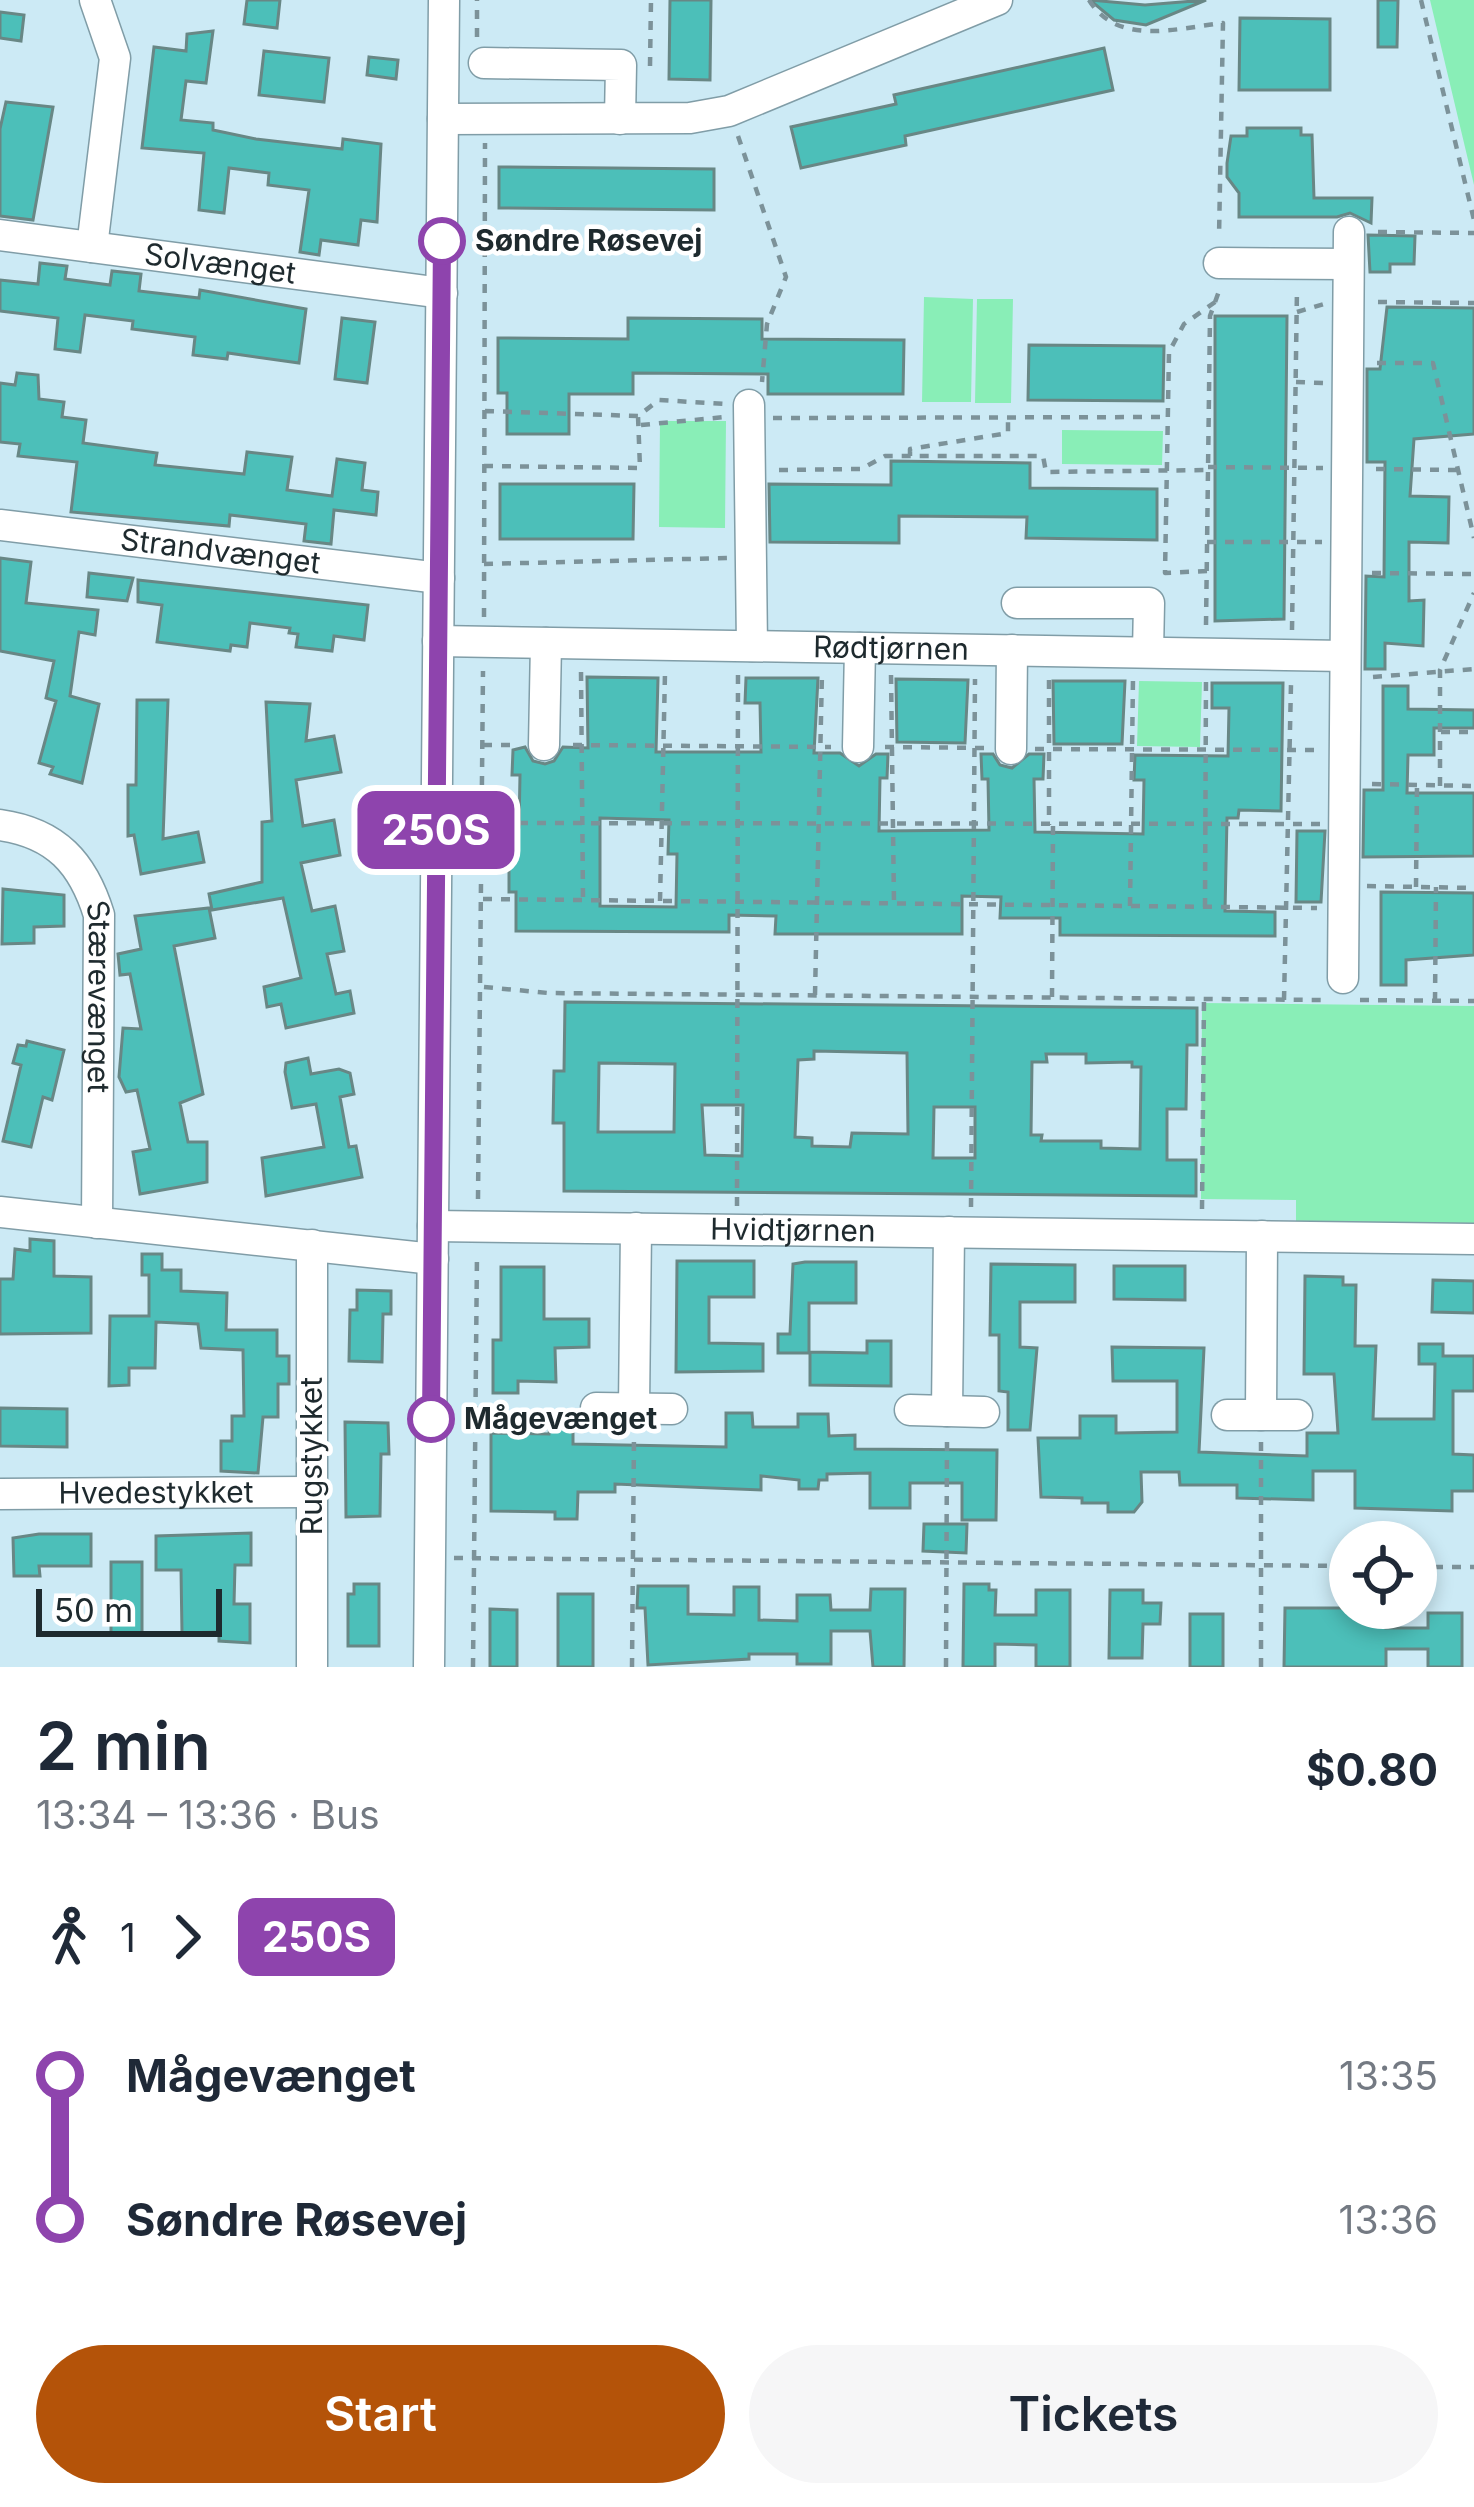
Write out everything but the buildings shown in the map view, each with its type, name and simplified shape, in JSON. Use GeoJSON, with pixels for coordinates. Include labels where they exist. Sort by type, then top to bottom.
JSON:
{"type":"FeatureCollection","features":[{"type":"Feature","properties":{"kind":"street"},"geometry":{"type":"LineString","coordinates":[[92,247],[116,58],[95,0]]}},
{"type":"Feature","properties":{"kind":"street"},"geometry":{"type":"LineString","coordinates":[[429,1667],[444,0]]}},
{"type":"Feature","properties":{"kind":"street"},"geometry":{"type":"LineString","coordinates":[[443,119],[690,118],[729,111],[997,0]]}},
{"type":"Feature","properties":{"kind":"street"},"geometry":{"type":"LineString","coordinates":[[480,51],[621,64],[620,119]]}},
{"type":"Feature","properties":{"kind":"street"},"geometry":{"type":"LineString","coordinates":[[1339,993],[1344,897],[1348,232]]}},
{"type":"Feature","properties":{"kind":"street","name":"Solvænget"},"geometry":{"type":"LineString","coordinates":[[0,235],[442,292]]}},
{"type":"Feature","properties":{"kind":"street"},"geometry":{"type":"LineString","coordinates":[[1219,263],[1348,264]]}},
{"type":"Feature","properties":{"kind":"street"},"geometry":{"type":"LineString","coordinates":[[745,646],[752,408]]}},
{"type":"Feature","properties":{"kind":"street","name":"Strandvænget"},"geometry":{"type":"LineString","coordinates":[[0,525],[439,578]]}},
{"type":"Feature","properties":{"kind":"street"},"geometry":{"type":"LineString","coordinates":[[1017,603],[1149,603],[1140,664]]}},
{"type":"Feature","properties":{"kind":"street","name":"Rødtjørnen"},"geometry":{"type":"LineString","coordinates":[[438,641],[1049,651],[1140,664],[1206,653],[1346,656]]}},
{"type":"Feature","properties":{"kind":"street"},"geometry":{"type":"LineString","coordinates":[[544,745],[546,643]]}},
{"type":"Feature","properties":{"kind":"street"},"geometry":{"type":"LineString","coordinates":[[858,747],[860,648]]}},
{"type":"Feature","properties":{"kind":"street"},"geometry":{"type":"LineString","coordinates":[[1011,749],[1012,650]]}},
{"type":"Feature","properties":{"kind":"street","name":"Stærevænget"},"geometry":{"type":"LineString","coordinates":[[0,825],[40,834],[63,850],[86,875],[99,915],[97,1223]]}},
{"type":"Feature","properties":{"kind":"street"},"geometry":{"type":"LineString","coordinates":[[0,1212],[433,1258]]}},
{"type":"Feature","properties":{"kind":"street","name":"Hvidtjørnen"},"geometry":{"type":"LineString","coordinates":[[433,1226],[1474,1239]]}},
{"type":"Feature","properties":{"kind":"street"},"geometry":{"type":"LineString","coordinates":[[634,1408],[636,1228]]}},
{"type":"Feature","properties":{"kind":"street"},"geometry":{"type":"LineString","coordinates":[[947,1411],[960,1232]]}},
{"type":"Feature","properties":{"kind":"street"},"geometry":{"type":"LineString","coordinates":[[1262,1236],[1262,1415]]}},
{"type":"Feature","properties":{"kind":"street","name":"Rugstykket"},"geometry":{"type":"LineString","coordinates":[[312,1245],[312,1667]]}},
{"type":"Feature","properties":{"kind":"street"},"geometry":{"type":"LineString","coordinates":[[596,1408],[672,1408]]}},
{"type":"Feature","properties":{"kind":"street"},"geometry":{"type":"LineString","coordinates":[[910,1410],[984,1412]]}},
{"type":"Feature","properties":{"kind":"street"},"geometry":{"type":"LineString","coordinates":[[1227,1415],[1297,1415]]}},
{"type":"Feature","properties":{"kind":"street","name":"Hvedestykket"},"geometry":{"type":"LineString","coordinates":[[0,1493],[312,1492]]}},
{"type":"Feature","properties":{"kind":"path"},"geometry":{"type":"LineString","coordinates":[[477,0],[480,51]]}},
{"type":"Feature","properties":{"kind":"path"},"geometry":{"type":"LineString","coordinates":[[650,71],[651,0]]}},
{"type":"Feature","properties":{"kind":"path"},"geometry":{"type":"LineString","coordinates":[[1089,0],[1098,14],[1131,32],[1223,23],[1218,300],[1210,316],[1205,907]]}},
{"type":"Feature","properties":{"kind":"path"},"geometry":{"type":"LineString","coordinates":[[1421,0],[1474,220]]}},
{"type":"Feature","properties":{"kind":"path"},"geometry":{"type":"LineString","coordinates":[[729,111],[787,277],[767,324],[752,408],[758,417],[1168,417]]}},
{"type":"Feature","properties":{"kind":"path"},"geometry":{"type":"LineString","coordinates":[[473,1667],[486,118]]}},
{"type":"Feature","properties":{"kind":"path"},"geometry":{"type":"LineString","coordinates":[[1348,232],[1474,233]]}},
{"type":"Feature","properties":{"kind":"path"},"geometry":{"type":"LineString","coordinates":[[1284,1000],[1298,264]]}},
{"type":"Feature","properties":{"kind":"path"},"geometry":{"type":"LineString","coordinates":[[1207,571],[1165,573],[1169,352],[1184,324],[1218,300]]}},
{"type":"Feature","properties":{"kind":"path"},"geometry":{"type":"LineString","coordinates":[[1348,302],[1474,303]]}},
{"type":"Feature","properties":{"kind":"path"},"geometry":{"type":"LineString","coordinates":[[1347,362],[1432,363],[1474,538]]}},
{"type":"Feature","properties":{"kind":"path"},"geometry":{"type":"LineString","coordinates":[[484,411],[638,416],[659,400],[752,408]]}},
{"type":"Feature","properties":{"kind":"path"},"geometry":{"type":"LineString","coordinates":[[641,424],[752,408]]}},
{"type":"Feature","properties":{"kind":"path"},"geometry":{"type":"LineString","coordinates":[[910,456],[910,449],[1008,433],[1008,415]]}},
{"type":"Feature","properties":{"kind":"path"},"geometry":{"type":"LineString","coordinates":[[484,466],[640,468],[638,416]]}},
{"type":"Feature","properties":{"kind":"path"},"geometry":{"type":"LineString","coordinates":[[750,470],[861,469],[885,456],[910,456],[1043,457],[1046,472],[1458,470]]}},
{"type":"Feature","properties":{"kind":"path"},"geometry":{"type":"LineString","coordinates":[[1208,542],[1292,542],[1346,557],[1474,574]]}},
{"type":"Feature","properties":{"kind":"path"},"geometry":{"type":"LineString","coordinates":[[484,564],[751,558]]}},
{"type":"Feature","properties":{"kind":"path"},"geometry":{"type":"LineString","coordinates":[[1440,786],[1441,670],[1474,593]]}},
{"type":"Feature","properties":{"kind":"path"},"geometry":{"type":"LineString","coordinates":[[736,1229],[738,746],[745,646]]}},
{"type":"Feature","properties":{"kind":"path"},"geometry":{"type":"LineString","coordinates":[[1049,651],[1052,998]]}},
{"type":"Feature","properties":{"kind":"path"},"geometry":{"type":"LineString","coordinates":[[1130,906],[1132,749],[1140,664]]}},
{"type":"Feature","properties":{"kind":"path"},"geometry":{"type":"LineString","coordinates":[[581,669],[583,900]]}},
{"type":"Feature","properties":{"kind":"path"},"geometry":{"type":"LineString","coordinates":[[660,901],[665,670]]}},
{"type":"Feature","properties":{"kind":"path"},"geometry":{"type":"LineString","coordinates":[[815,995],[822,672]]}},
{"type":"Feature","properties":{"kind":"path"},"geometry":{"type":"LineString","coordinates":[[891,672],[894,904]]}},
{"type":"Feature","properties":{"kind":"path"},"geometry":{"type":"LineString","coordinates":[[960,1232],[973,997],[976,673]]}},
{"type":"Feature","properties":{"kind":"path"},"geometry":{"type":"LineString","coordinates":[[1441,732],[1474,732]]}},
{"type":"Feature","properties":{"kind":"path"},"geometry":{"type":"LineString","coordinates":[[483,745],[1345,751]]}},
{"type":"Feature","properties":{"kind":"path"},"geometry":{"type":"LineString","coordinates":[[1344,784],[1474,786]]}},
{"type":"Feature","properties":{"kind":"path"},"geometry":{"type":"LineString","coordinates":[[1416,887],[1417,785]]}},
{"type":"Feature","properties":{"kind":"path"},"geometry":{"type":"LineString","coordinates":[[483,823],[1344,824]]}},
{"type":"Feature","properties":{"kind":"path"},"geometry":{"type":"LineString","coordinates":[[482,899],[1285,908],[1416,887],[1474,888]]}},
{"type":"Feature","properties":{"kind":"path"},"geometry":{"type":"LineString","coordinates":[[1435,1001],[1436,887]]}},
{"type":"Feature","properties":{"kind":"path"},"geometry":{"type":"LineString","coordinates":[[482,987],[1284,1000],[1339,993],[1474,1001]]}},
{"type":"Feature","properties":{"kind":"path"},"geometry":{"type":"LineString","coordinates":[[1201,1235],[1204,999]]}},
{"type":"Feature","properties":{"kind":"path"},"geometry":{"type":"LineString","coordinates":[[632,1667],[634,1408]]}},
{"type":"Feature","properties":{"kind":"path"},"geometry":{"type":"LineString","coordinates":[[946,1667],[947,1411]]}},
{"type":"Feature","properties":{"kind":"path"},"geometry":{"type":"LineString","coordinates":[[1261,1667],[1262,1415]]}},
{"type":"Feature","properties":{"kind":"path"},"geometry":{"type":"LineString","coordinates":[[430,1558],[1329,1566]]}},
{"type":"Feature","properties":{"kind":"path"},"geometry":{"type":"LineString","coordinates":[[1437,1567],[1474,1567]]}},
{"type":"Feature","properties":{"kind":"green space"},"geometry":{"type":"Polygon","coordinates":[[[1430,0],[1474,0],[1474,185],[1430,0]]]}},
{"type":"Feature","properties":{"kind":"green space"},"geometry":{"type":"Polygon","coordinates":[[[924,297],[973,299],[971,402],[922,402],[924,297]]]}},
{"type":"Feature","properties":{"kind":"green space"},"geometry":{"type":"Polygon","coordinates":[[[977,299],[1013,299],[1011,403],[975,403],[977,299]]]}},
{"type":"Feature","properties":{"kind":"green space"},"geometry":{"type":"Polygon","coordinates":[[[660,421],[726,421],[725,528],[659,527],[660,421]]]}},
{"type":"Feature","properties":{"kind":"green space"},"geometry":{"type":"Polygon","coordinates":[[[1062,430],[1163,431],[1162,465],[1062,464],[1062,430]]]}},
{"type":"Feature","properties":{"kind":"green space"},"geometry":{"type":"Polygon","coordinates":[[[1139,681],[1202,682],[1200,747],[1137,746],[1139,681]]]}},
{"type":"Feature","properties":{"kind":"green space"},"geometry":{"type":"Polygon","coordinates":[[[1202,1003],[1474,1006],[1474,1224],[1296,1222],[1296,1200],[1201,1199],[1202,1003]]]}},
{"type":"Feature","properties":{"kind":"bus line","name":"250S"},"geometry":{"type":"LineString","coordinates":[[431,1419],[442,241]]}},
{"type":"Feature","properties":{"kind":"place","name":"Søndre Røsevej"},"geometry":{"type":"Point","coordinates":[442,241]}},
{"type":"Feature","properties":{"kind":"place","name":"Mågevænget"},"geometry":{"type":"Point","coordinates":[431,1419]}}]}
